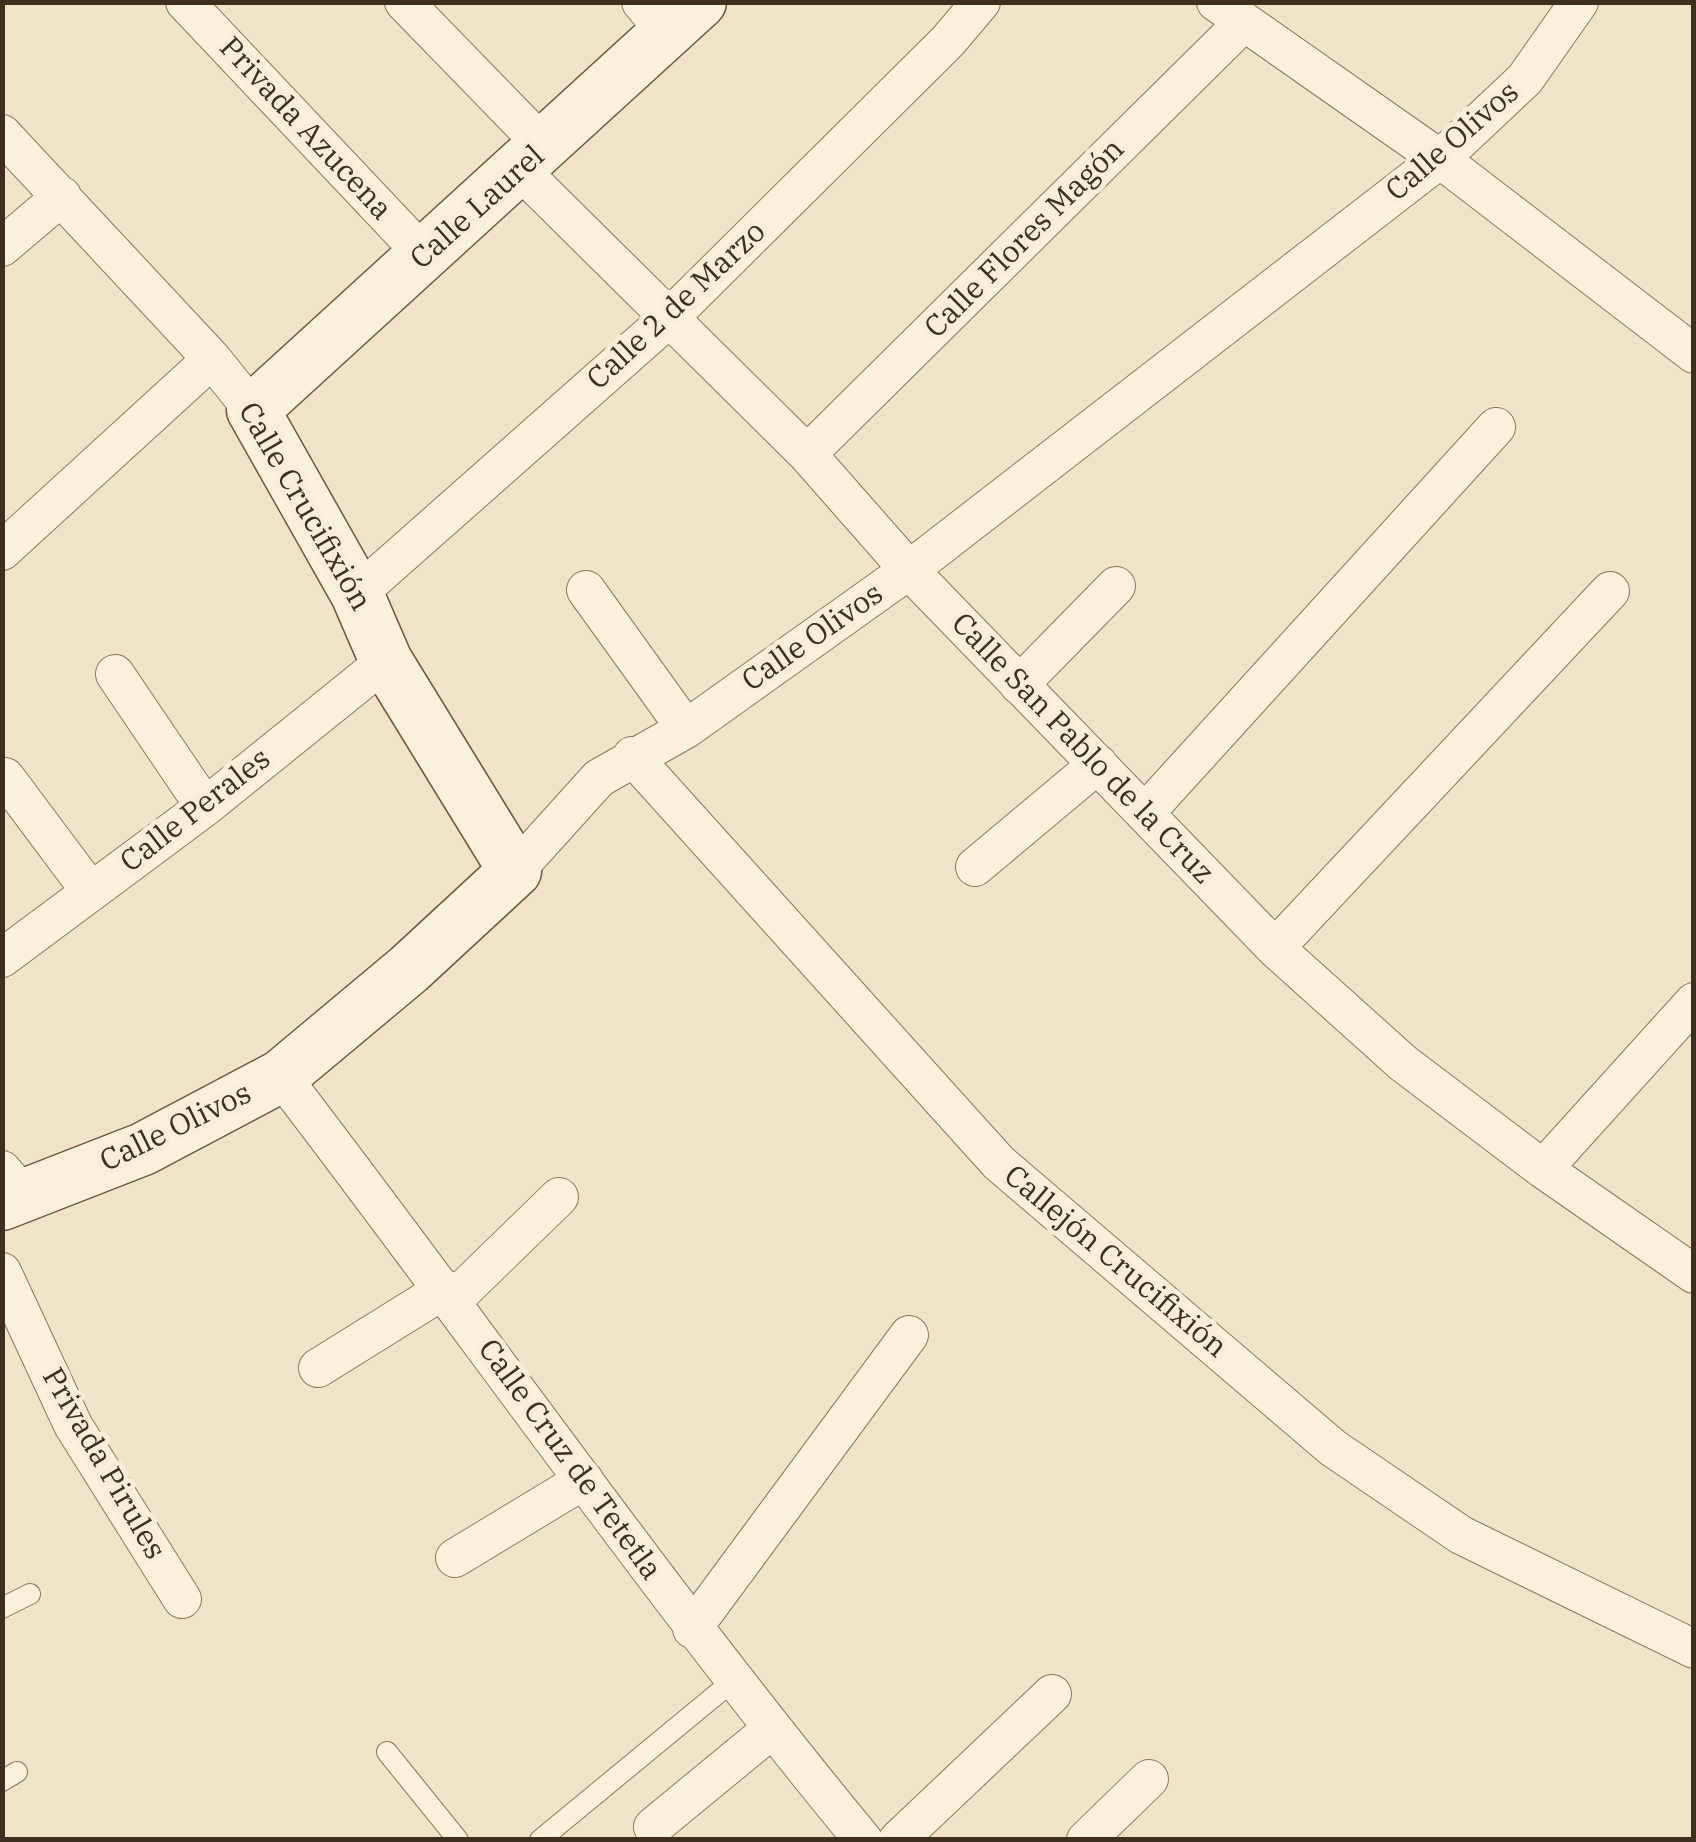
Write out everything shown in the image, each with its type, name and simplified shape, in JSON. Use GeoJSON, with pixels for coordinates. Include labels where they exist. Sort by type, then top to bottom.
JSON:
{"type":"FeatureCollection","features":[{"type":"Feature","properties":{"kind":"street","name":"Privada Azucena"},"geometry":{"type":"LineString","coordinates":[[185,2],[426,256]]}},
{"type":"Feature","properties":{"kind":"street","name":"Calle San Pablo de la Cruz"},"geometry":{"type":"LineString","coordinates":[[404,2],[668,319],[806,454],[909,570],[1275,948],[1403,1063],[1542,1168],[1694,1274]]}},
{"type":"Feature","properties":{"kind":"street","name":"Calle 2 de Marzo"},"geometry":{"type":"LineString","coordinates":[[357,594],[668,319],[948,41],[981,2]]}},
{"type":"Feature","properties":{"kind":"street","name":"Calle Olivos"},"geometry":{"type":"LineString","coordinates":[[10,1190],[143,1149],[281,1076],[409,969],[515,871],[599,778],[686,728],[909,570],[1440,159],[1525,79],[1579,2]]}},
{"type":"Feature","properties":{"kind":"street","name":"Calle Laurel"},"geometry":{"type":"LineString","coordinates":[[254,410],[532,158],[669,13]]}},
{"type":"Feature","properties":{"kind":"street"},"geometry":{"type":"LineString","coordinates":[[1230,13],[1440,159],[1694,354]]}},
{"type":"Feature","properties":{"kind":"street","name":"Calle Flores Magón"},"geometry":{"type":"LineString","coordinates":[[806,454],[1230,13]]}},
{"type":"Feature","properties":{"kind":"street","name":"Calle Crucifixión"},"geometry":{"type":"LineString","coordinates":[[2,134],[212,359],[254,410],[357,594],[386,661],[515,871]]}},
{"type":"Feature","properties":{"kind":"street"},"geometry":{"type":"LineString","coordinates":[[2,247],[62,196]]}},
{"type":"Feature","properties":{"kind":"street"},"geometry":{"type":"LineString","coordinates":[[2,551],[212,359]]}},
{"type":"Feature","properties":{"kind":"street"},"geometry":{"type":"LineString","coordinates":[[1145,814],[1496,426]]}},
{"type":"Feature","properties":{"kind":"street"},"geometry":{"type":"LineString","coordinates":[[1019,685],[1116,586]]}},
{"type":"Feature","properties":{"kind":"street"},"geometry":{"type":"LineString","coordinates":[[586,590],[686,728]]}},
{"type":"Feature","properties":{"kind":"street"},"geometry":{"type":"LineString","coordinates":[[1275,948],[1610,591]]}},
{"type":"Feature","properties":{"kind":"street","name":"Calle Perales"},"geometry":{"type":"LineString","coordinates":[[2,958],[205,807],[386,661]]}},
{"type":"Feature","properties":{"kind":"street"},"geometry":{"type":"LineString","coordinates":[[115,674],[205,807]]}},
{"type":"Feature","properties":{"kind":"street","name":"Callejón Crucifixión"},"geometry":{"type":"LineString","coordinates":[[632,756],[999,1163],[1333,1448],[1461,1536],[1694,1648]]}},
{"type":"Feature","properties":{"kind":"street"},"geometry":{"type":"LineString","coordinates":[[975,867],[1098,764]]}},
{"type":"Feature","properties":{"kind":"street"},"geometry":{"type":"LineString","coordinates":[[5,777],[90,892]]}},
{"type":"Feature","properties":{"kind":"street"},"geometry":{"type":"LineString","coordinates":[[1542,1168],[1694,1002]]}},
{"type":"Feature","properties":{"kind":"street","name":"Calle Cruz de Tetetla"},"geometry":{"type":"LineString","coordinates":[[281,1076],[449,1295],[692,1629],[863,1840]]}},
{"type":"Feature","properties":{"kind":"street"},"geometry":{"type":"LineString","coordinates":[[318,1368],[449,1295],[559,1197]]}},
{"type":"Feature","properties":{"kind":"street","name":"Privada Pirules"},"geometry":{"type":"LineString","coordinates":[[2,1272],[73,1424],[182,1599]]}},
{"type":"Feature","properties":{"kind":"street"},"geometry":{"type":"LineString","coordinates":[[692,1629],[909,1334]]}},
{"type":"Feature","properties":{"kind":"street"},"geometry":{"type":"LineString","coordinates":[[455,1558],[584,1480]]}},
{"type":"Feature","properties":{"kind":"street"},"geometry":{"type":"LineString","coordinates":[[898,1840],[1052,1694]]}},
{"type":"Feature","properties":{"kind":"street"},"geometry":{"type":"LineString","coordinates":[[653,1826],[772,1728]]}},
{"type":"Feature","properties":{"kind":"street"},"geometry":{"type":"LineString","coordinates":[[1086,1840],[1149,1778]]}},
{"type":"Feature","properties":{"kind":"lane"},"geometry":{"type":"LineString","coordinates":[[2,1608],[30,1594]]}},
{"type":"Feature","properties":{"kind":"lane"},"geometry":{"type":"LineString","coordinates":[[540,1840],[734,1680]]}},
{"type":"Feature","properties":{"kind":"lane"},"geometry":{"type":"LineString","coordinates":[[387,1752],[458,1840]]}}]}
